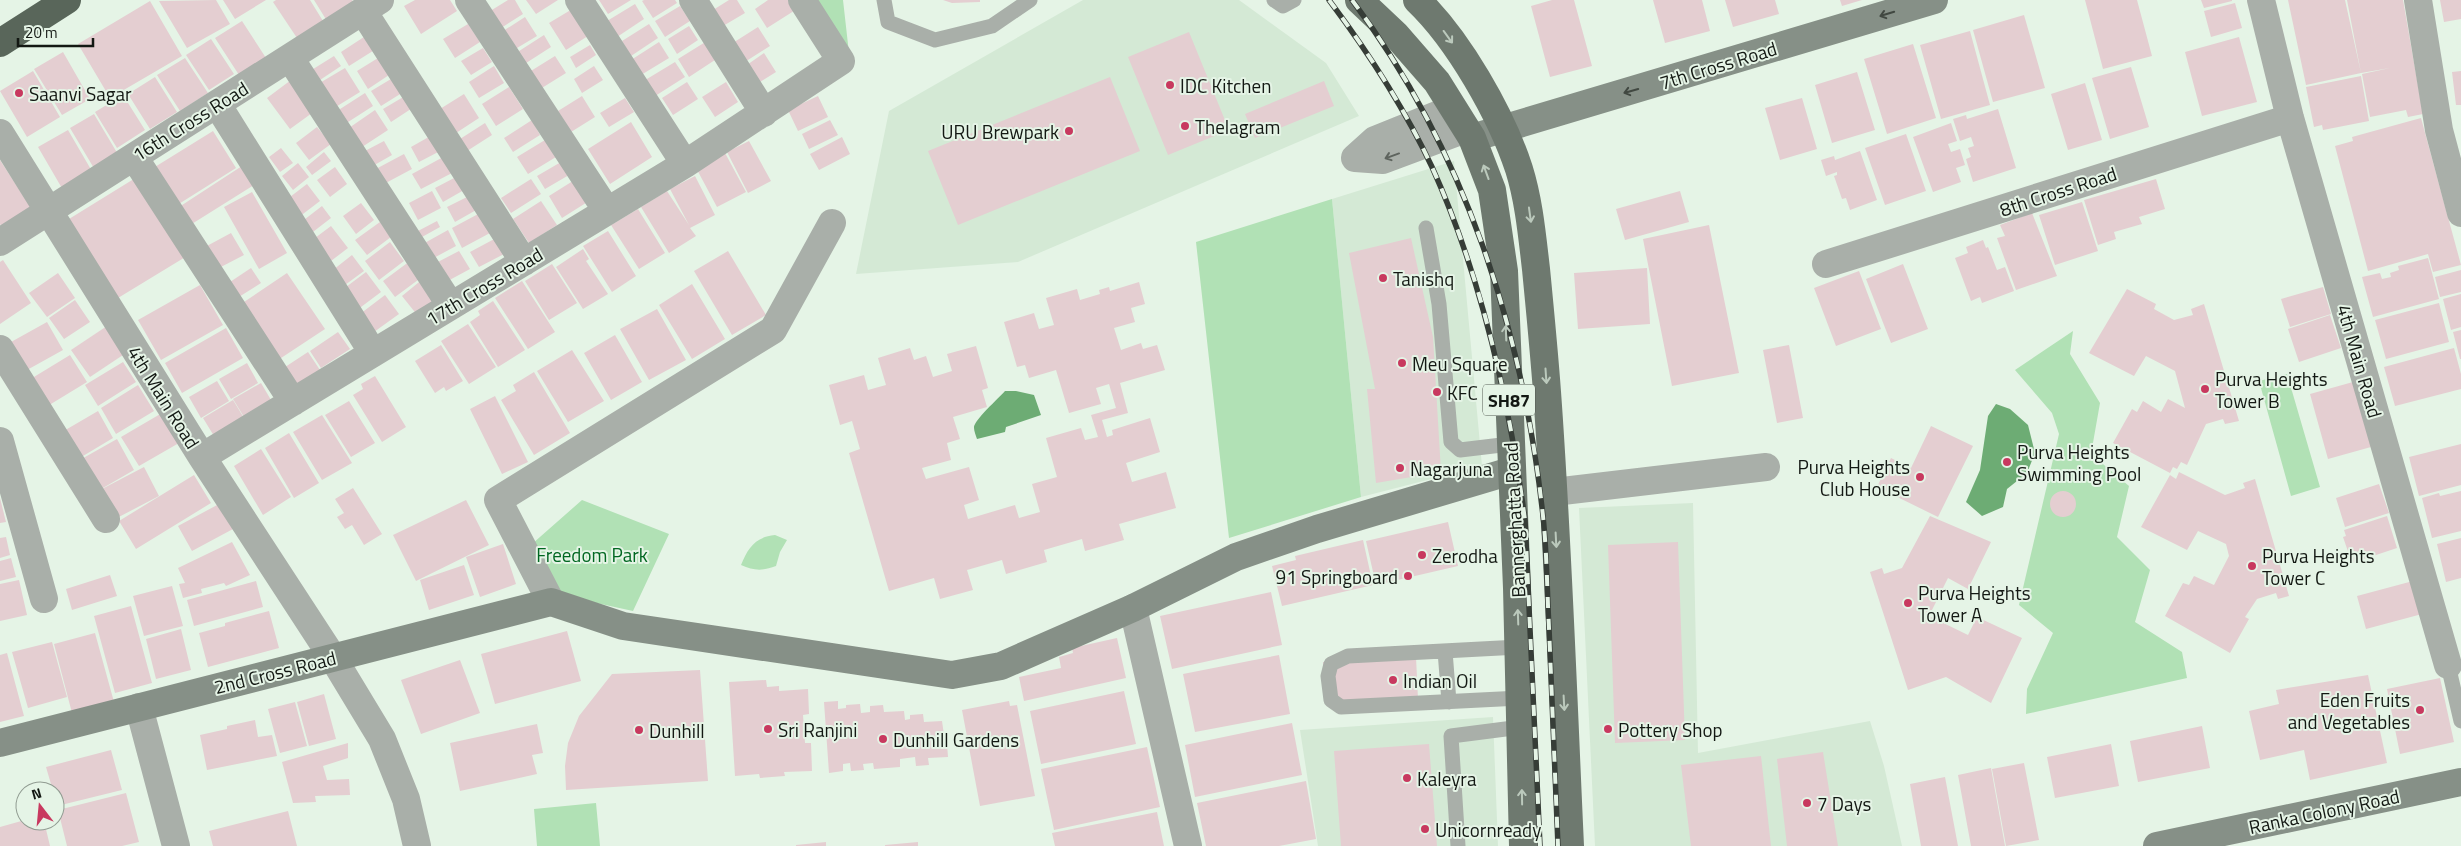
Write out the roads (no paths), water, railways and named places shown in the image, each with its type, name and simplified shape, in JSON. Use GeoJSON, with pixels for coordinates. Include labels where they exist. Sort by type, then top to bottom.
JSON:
{"type":"FeatureCollection","features":[{"type":"Feature","properties":{"kind":"highway"},"geometry":{"type":"LineString","coordinates":[[0,43],[67,0]]}},
{"type":"Feature","properties":{"kind":"main road","name":"Bannerghatta Road"},"geometry":{"type":"LineString","coordinates":[[1359,0],[1396,35],[1437,82],[1463,125],[1492,190],[1504,271],[1519,647],[1523,846]]}},
{"type":"Feature","properties":{"kind":"main road","name":"SH87"},"geometry":{"type":"LineString","coordinates":[[1417,0],[1429,12],[1471,70],[1503,129],[1519,168],[1530,211],[1542,327],[1554,492],[1570,846]]}},
{"type":"Feature","properties":{"kind":"street"},"geometry":{"type":"LineString","coordinates":[[469,0],[607,211]]}},
{"type":"Feature","properties":{"kind":"street"},"geometry":{"type":"LineString","coordinates":[[579,0],[685,164]]}},
{"type":"Feature","properties":{"kind":"street"},"geometry":{"type":"LineString","coordinates":[[693,0],[764,112]]}},
{"type":"Feature","properties":{"kind":"street","name":"17th Cross Road"},"geometry":{"type":"LineString","coordinates":[[202,457],[685,164],[841,61],[802,0]]}},
{"type":"Feature","properties":{"kind":"street","name":"7th Cross Road"},"geometry":{"type":"LineString","coordinates":[[1463,125],[1503,129],[1934,0]]}},
{"type":"Feature","properties":{"kind":"street","name":"4th Main Road"},"geometry":{"type":"LineString","coordinates":[[2261,0],[2290,118],[2448,665]]}},
{"type":"Feature","properties":{"kind":"street"},"geometry":{"type":"LineString","coordinates":[[2418,0],[2439,130],[2461,213]]}},
{"type":"Feature","properties":{"kind":"street"},"geometry":{"type":"LineString","coordinates":[[372,5],[524,262]]}},
{"type":"Feature","properties":{"kind":"street","name":"16th Cross Road"},"geometry":{"type":"LineString","coordinates":[[0,242],[372,5]]}},
{"type":"Feature","properties":{"kind":"street"},"geometry":{"type":"LineString","coordinates":[[290,58],[452,306]]}},
{"type":"Feature","properties":{"kind":"street"},"geometry":{"type":"LineString","coordinates":[[217,104],[373,353]]}},
{"type":"Feature","properties":{"kind":"street","name":"8th Cross Road"},"geometry":{"type":"LineString","coordinates":[[1826,264],[2290,118]]}},
{"type":"Feature","properties":{"kind":"street","name":"4th Main Road"},"geometry":{"type":"LineString","coordinates":[[0,133],[202,457],[333,658],[382,739],[406,799],[417,846]]}},
{"type":"Feature","properties":{"kind":"street"},"geometry":{"type":"LineString","coordinates":[[134,156],[293,402]]}},
{"type":"Feature","properties":{"kind":"street"},"geometry":{"type":"LineString","coordinates":[[832,223],[773,330],[498,500],[551,602],[623,626],[952,675],[1001,666],[1134,608],[1236,558],[1317,530],[1512,471]]}},
{"type":"Feature","properties":{"kind":"street"},"geometry":{"type":"LineString","coordinates":[[0,349],[106,519]]}},
{"type":"Feature","properties":{"kind":"street"},"geometry":{"type":"LineString","coordinates":[[0,441],[44,599]]}},
{"type":"Feature","properties":{"kind":"street"},"geometry":{"type":"LineString","coordinates":[[1554,492],[1766,467]]}},
{"type":"Feature","properties":{"kind":"street","name":"2nd Cross Road"},"geometry":{"type":"LineString","coordinates":[[0,743],[551,602]]}},
{"type":"Feature","properties":{"kind":"street"},"geometry":{"type":"LineString","coordinates":[[1134,608],[1188,846]]}},
{"type":"Feature","properties":{"kind":"street"},"geometry":{"type":"LineString","coordinates":[[139,707],[176,846]]}},
{"type":"Feature","properties":{"kind":"street","name":"Ranka Colony Road"},"geometry":{"type":"LineString","coordinates":[[2157,846],[2461,782]]}},
{"type":"Feature","properties":{"kind":"lane"},"geometry":{"type":"LineString","coordinates":[[884,0],[888,22],[935,40],[992,26],[1030,0]]}},
{"type":"Feature","properties":{"kind":"lane"},"geometry":{"type":"LineString","coordinates":[[1274,0],[1283,6],[1294,0]]}},
{"type":"Feature","properties":{"kind":"lane"},"geometry":{"type":"LineString","coordinates":[[1426,228],[1438,304],[1451,442],[1460,450],[1510,444]]}},
{"type":"Feature","properties":{"kind":"lane"},"geometry":{"type":"LineString","coordinates":[[1519,647],[1342,657],[1331,664],[1328,676],[1331,700],[1341,707],[1520,698]]}},
{"type":"Feature","properties":{"kind":"lane"},"geometry":{"type":"LineString","coordinates":[[1445,651],[1448,702]]}},
{"type":"Feature","properties":{"kind":"lane","name":"4th Main Road"},"geometry":{"type":"LineString","coordinates":[[2448,665],[2461,721]]}},
{"type":"Feature","properties":{"kind":"lane"},"geometry":{"type":"LineString","coordinates":[[1458,846],[1451,736],[1521,728]]}},
{"type":"Feature","properties":{"kind":"railway"},"geometry":{"type":"LineString","coordinates":[[1329,0],[1385,80],[1410,123],[1432,167],[1450,209],[1465,252],[1479,296],[1502,384],[1525,520],[1540,846]]}},
{"type":"Feature","properties":{"kind":"railway"},"geometry":{"type":"LineString","coordinates":[[1352,0],[1392,58],[1427,118],[1457,180],[1482,245],[1504,311],[1521,378],[1534,447],[1543,516],[1558,846]]}},
{"type":"Feature","properties":{"kind":"place","name":"IDC Kitchen"},"geometry":{"type":"Point","coordinates":[1170,85]}},
{"type":"Feature","properties":{"kind":"place","name":"Saanvi Sagar"},"geometry":{"type":"Point","coordinates":[19,93]}},
{"type":"Feature","properties":{"kind":"place","name":"Thelagram"},"geometry":{"type":"Point","coordinates":[1185,126]}},
{"type":"Feature","properties":{"kind":"place","name":"URU Brewpark"},"geometry":{"type":"Point","coordinates":[1069,131]}},
{"type":"Feature","properties":{"kind":"place","name":"Tanishq"},"geometry":{"type":"Point","coordinates":[1383,278]}},
{"type":"Feature","properties":{"kind":"place","name":"Meu Square"},"geometry":{"type":"Point","coordinates":[1402,363]}},
{"type":"Feature","properties":{"kind":"place","name":"Purva Heights Tower B"},"geometry":{"type":"Point","coordinates":[2205,389]}},
{"type":"Feature","properties":{"kind":"place","name":"KFC"},"geometry":{"type":"Point","coordinates":[1437,392]}},
{"type":"Feature","properties":{"kind":"place","name":"Purva Heights Swimming Pool"},"geometry":{"type":"Point","coordinates":[2007,462]}},
{"type":"Feature","properties":{"kind":"place","name":"Nagarjuna"},"geometry":{"type":"Point","coordinates":[1400,468]}},
{"type":"Feature","properties":{"kind":"place","name":"Purva Heights Club House"},"geometry":{"type":"Point","coordinates":[1920,477]}},
{"type":"Feature","properties":{"kind":"place","name":"Zerodha"},"geometry":{"type":"Point","coordinates":[1422,555]}},
{"type":"Feature","properties":{"kind":"place","name":"Purva Heights Tower C"},"geometry":{"type":"Point","coordinates":[2252,566]}},
{"type":"Feature","properties":{"kind":"place","name":"91 Springboard"},"geometry":{"type":"Point","coordinates":[1408,576]}},
{"type":"Feature","properties":{"kind":"place","name":"Purva Heights Tower A"},"geometry":{"type":"Point","coordinates":[1908,603]}},
{"type":"Feature","properties":{"kind":"place","name":"Indian Oil"},"geometry":{"type":"Point","coordinates":[1393,680]}},
{"type":"Feature","properties":{"kind":"place","name":"Eden Fruits and Vegetables"},"geometry":{"type":"Point","coordinates":[2420,710]}},
{"type":"Feature","properties":{"kind":"place","name":"Sri Ranjini"},"geometry":{"type":"Point","coordinates":[768,729]}},
{"type":"Feature","properties":{"kind":"place","name":"Pottery Shop"},"geometry":{"type":"Point","coordinates":[1608,729]}},
{"type":"Feature","properties":{"kind":"place","name":"Dunhill"},"geometry":{"type":"Point","coordinates":[639,730]}},
{"type":"Feature","properties":{"kind":"place","name":"Dunhill Gardens"},"geometry":{"type":"Point","coordinates":[883,739]}},
{"type":"Feature","properties":{"kind":"place","name":"Kaleyra"},"geometry":{"type":"Point","coordinates":[1407,778]}},
{"type":"Feature","properties":{"kind":"place","name":"7 Days"},"geometry":{"type":"Point","coordinates":[1807,803]}},
{"type":"Feature","properties":{"kind":"place","name":"Unicornready"},"geometry":{"type":"Point","coordinates":[1425,829]}},
{"type":"Feature","properties":{"kind":"park label","name":"Freedom Park"},"geometry":{"type":"Point","coordinates":[592,554]}}]}
